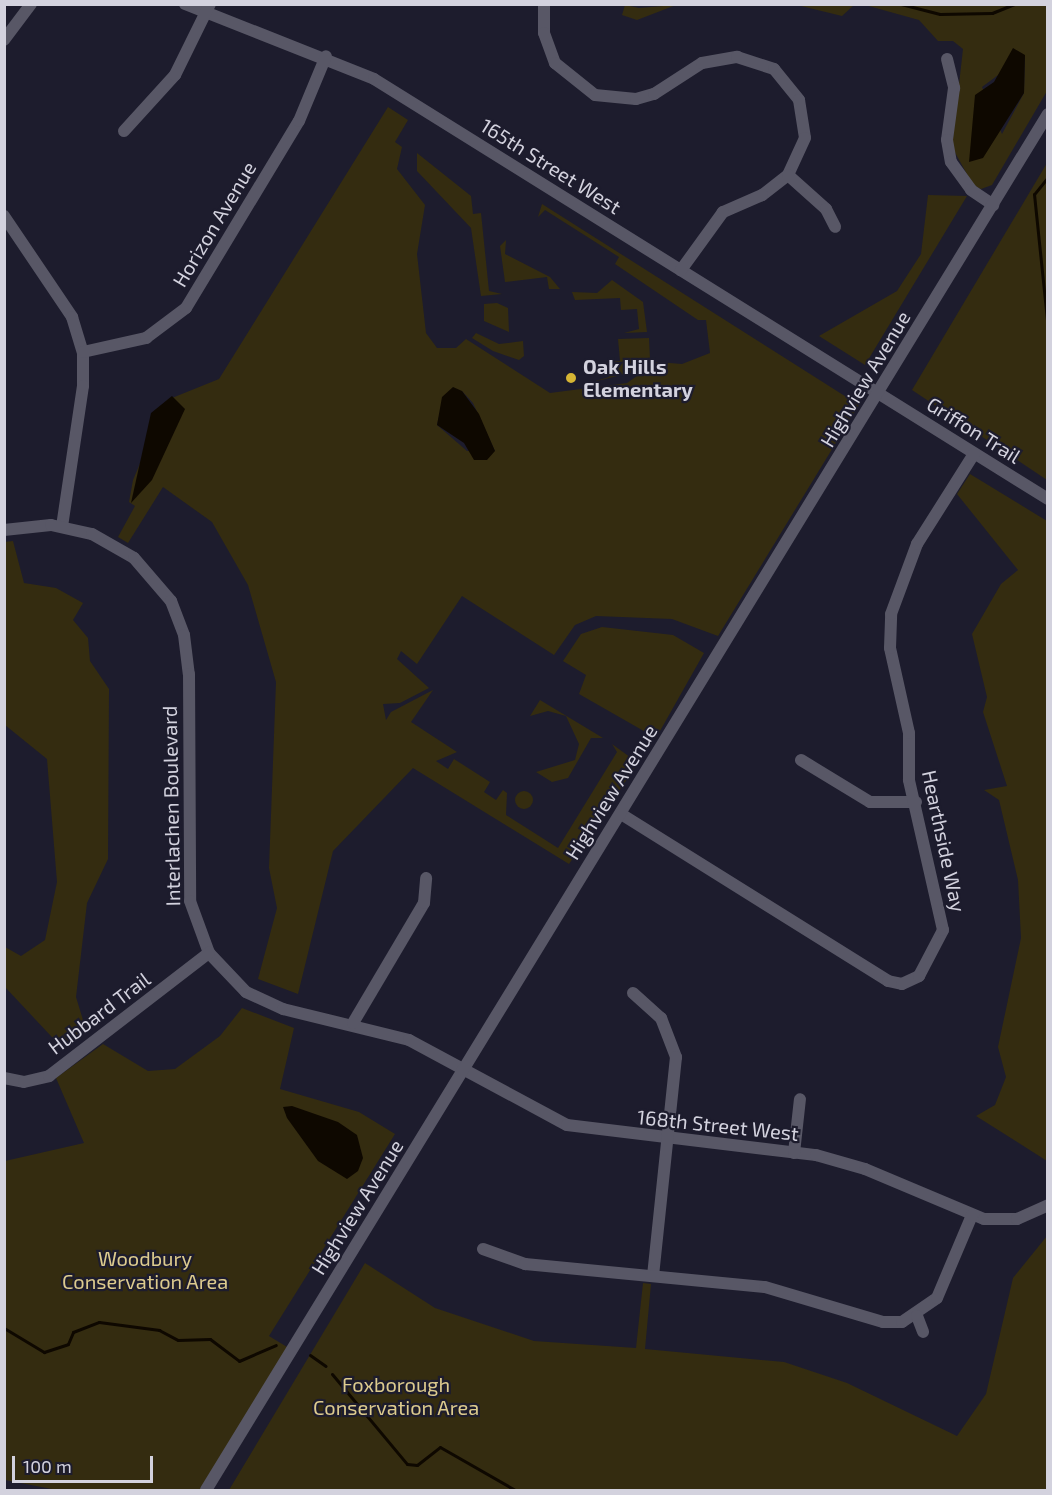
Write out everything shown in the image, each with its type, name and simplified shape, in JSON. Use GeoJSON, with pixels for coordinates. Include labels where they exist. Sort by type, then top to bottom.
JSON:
{"type":"FeatureCollection","features":[{"type":"Feature","properties":{"kind":"street"},"geometry":{"type":"LineString","coordinates":[[4,40],[31,4]]}},
{"type":"Feature","properties":{"kind":"street","name":"165th Street West"},"geometry":{"type":"LineString","coordinates":[[185,4],[208,9],[326,56],[389,88],[880,394]]}},
{"type":"Feature","properties":{"kind":"street"},"geometry":{"type":"LineString","coordinates":[[544,4],[544,33],[555,63],[574,83],[606,98],[654,94],[702,63],[724,57],[751,58],[774,69],[793,89],[803,112],[803,145],[788,175],[762,195],[723,212],[681,270]]}},
{"type":"Feature","properties":{"kind":"street"},"geometry":{"type":"LineString","coordinates":[[124,131],[175,75],[208,9]]}},
{"type":"Feature","properties":{"kind":"street","name":"Horizon Avenue"},"geometry":{"type":"LineString","coordinates":[[83,352],[146,338],[186,308],[299,121],[326,56]]}},
{"type":"Feature","properties":{"kind":"street"},"geometry":{"type":"LineString","coordinates":[[947,59],[954,88],[947,140],[951,162],[971,190],[993,205]]}},
{"type":"Feature","properties":{"kind":"street","name":"Highview Avenue"},"geometry":{"type":"LineString","coordinates":[[206,1491],[880,394],[1047,114]]}},
{"type":"Feature","properties":{"kind":"street"},"geometry":{"type":"LineString","coordinates":[[788,175],[826,209],[835,227]]}},
{"type":"Feature","properties":{"kind":"street"},"geometry":{"type":"LineString","coordinates":[[4,216],[72,317],[83,352],[83,386],[62,526]]}},
{"type":"Feature","properties":{"kind":"street","name":"Griffon Trail"},"geometry":{"type":"LineString","coordinates":[[880,394],[1047,499]]}},
{"type":"Feature","properties":{"kind":"street","name":"Hearthside Way"},"geometry":{"type":"LineString","coordinates":[[621,814],[888,981],[902,984],[922,972],[942,936],[909,772],[909,733],[892,666],[891,614],[916,544],[974,454]]}},
{"type":"Feature","properties":{"kind":"street","name":"Interlachen Boulevard"},"geometry":{"type":"LineString","coordinates":[[4,530],[62,526],[105,540],[134,558],[159,584],[179,618],[189,674],[190,901],[209,954],[235,984],[264,1002],[353,1023],[409,1040],[465,1068]]}},
{"type":"Feature","properties":{"kind":"street"},"geometry":{"type":"LineString","coordinates":[[801,760],[870,802],[916,802]]}},
{"type":"Feature","properties":{"kind":"street"},"geometry":{"type":"LineString","coordinates":[[353,1023],[424,903],[426,878]]}},
{"type":"Feature","properties":{"kind":"street","name":"Hubbard Trail"},"geometry":{"type":"LineString","coordinates":[[4,1078],[24,1082],[49,1076],[209,954]]}},
{"type":"Feature","properties":{"kind":"street"},"geometry":{"type":"LineString","coordinates":[[633,993],[661,1018],[674,1046],[668,1139],[653,1275]]}},
{"type":"Feature","properties":{"kind":"street","name":"168th Street West"},"geometry":{"type":"LineString","coordinates":[[465,1068],[553,1120],[668,1139],[794,1153],[865,1169],[972,1215],[1007,1221],[1047,1205]]}},
{"type":"Feature","properties":{"kind":"street"},"geometry":{"type":"LineString","coordinates":[[794,1153],[800,1099]]}},
{"type":"Feature","properties":{"kind":"street"},"geometry":{"type":"LineString","coordinates":[[483,1248],[525,1264],[653,1275],[788,1291],[884,1322],[916,1316],[942,1288],[972,1215]]}},
{"type":"Feature","properties":{"kind":"street"},"geometry":{"type":"LineString","coordinates":[[916,1316],[923,1332]]}},
{"type":"Feature","properties":{"kind":"green space"},"geometry":{"type":"Polygon","coordinates":[[[854,4],[842,16],[797,5],[854,4]]]}},
{"type":"Feature","properties":{"kind":"green space"},"geometry":{"type":"Polygon","coordinates":[[[625,5],[639,8],[676,5],[637,20],[622,15],[625,5]]]}},
{"type":"Feature","properties":{"kind":"green space"},"geometry":{"type":"Polygon","coordinates":[[[865,5],[1047,5],[1047,91],[992,185],[981,189],[973,185],[952,147],[963,49],[953,41],[938,41],[919,20],[865,5]],[[1025,55],[982,87],[1002,134],[1024,93],[1025,55]]]}},
{"type":"Feature","properties":{"kind":"green space"},"geometry":{"type":"Polygon","coordinates":[[[388,107],[408,120],[395,142],[402,147],[397,169],[425,205],[417,254],[426,333],[437,348],[456,348],[466,339],[550,393],[627,383],[657,362],[682,364],[710,353],[706,320],[698,320],[615,264],[619,257],[545,210],[538,217],[542,204],[859,405],[718,636],[672,619],[596,616],[575,625],[554,655],[462,596],[417,664],[401,651],[397,659],[429,688],[400,703],[383,704],[386,720],[391,712],[433,690],[411,722],[457,752],[436,761],[448,769],[454,759],[490,782],[484,792],[496,800],[503,790],[507,793],[506,815],[558,848],[617,752],[612,744],[638,763],[569,864],[413,768],[333,851],[298,994],[258,979],[277,908],[269,868],[276,682],[248,585],[212,522],[163,487],[128,543],[118,537],[135,506],[129,502],[133,480],[167,400],[219,379],[388,107]],[[462,391],[441,408],[437,425],[467,451],[495,451],[473,403],[462,391]]]}},
{"type":"Feature","properties":{"kind":"green space"},"geometry":{"type":"Polygon","coordinates":[[[417,153],[471,196],[473,214],[481,213],[489,291],[502,294],[481,296],[471,228],[417,171],[417,153]]]}},
{"type":"Feature","properties":{"kind":"green space"},"geometry":{"type":"Polygon","coordinates":[[[1047,163],[1047,480],[912,390],[1047,163]]]}},
{"type":"Feature","properties":{"kind":"green space"},"geometry":{"type":"Polygon","coordinates":[[[928,195],[967,196],[865,365],[819,336],[897,291],[921,254],[928,195]]]}},
{"type":"Feature","properties":{"kind":"green space"},"geometry":{"type":"Polygon","coordinates":[[[506,240],[505,254],[550,277],[560,289],[549,289],[547,277],[505,282],[500,246],[506,240]]]}},
{"type":"Feature","properties":{"kind":"green space"},"geometry":{"type":"Polygon","coordinates":[[[612,280],[643,302],[647,332],[624,333],[639,329],[637,309],[621,310],[620,298],[575,300],[572,292],[597,293],[612,280]]]}},
{"type":"Feature","properties":{"kind":"green space"},"geometry":{"type":"Polygon","coordinates":[[[497,303],[508,308],[509,332],[484,321],[484,304],[497,303]]]}},
{"type":"Feature","properties":{"kind":"green space"},"geometry":{"type":"Polygon","coordinates":[[[476,333],[499,344],[523,341],[524,356],[519,360],[493,351],[472,338],[476,333]]]}},
{"type":"Feature","properties":{"kind":"green space"},"geometry":{"type":"Polygon","coordinates":[[[649,338],[650,359],[638,371],[589,383],[609,377],[607,362],[620,361],[618,339],[649,338]]]}},
{"type":"Feature","properties":{"kind":"green space"},"geometry":{"type":"Polygon","coordinates":[[[970,474],[1047,521],[1047,1161],[976,1116],[995,1105],[1006,1077],[998,1047],[1021,938],[1018,880],[999,800],[984,790],[1007,786],[983,712],[987,697],[972,634],[1001,584],[1018,570],[957,494],[970,474]]]}},
{"type":"Feature","properties":{"kind":"green space"},"geometry":{"type":"Polygon","coordinates":[[[13,541],[24,583],[56,588],[83,603],[73,620],[88,638],[90,661],[109,689],[108,859],[87,903],[76,997],[87,1033],[64,1050],[5,987],[5,947],[21,956],[45,940],[57,882],[47,759],[5,725],[4,542],[13,541]]]}},
{"type":"Feature","properties":{"kind":"green space"},"geometry":{"type":"Polygon","coordinates":[[[602,627],[673,635],[704,653],[656,738],[579,694],[586,675],[563,661],[581,634],[602,627]]]}},
{"type":"Feature","properties":{"kind":"green space"},"geometry":{"type":"Polygon","coordinates":[[[540,700],[603,738],[591,738],[568,778],[552,782],[536,772],[575,760],[579,744],[566,716],[548,711],[530,716],[540,700]]]}},
{"type":"Feature","properties":{"kind":"green space"},"geometry":{"type":"Polygon","coordinates":[[[520,791],[528,791],[533,796],[531,807],[520,809],[515,804],[515,796],[520,791]]]}},
{"type":"Feature","properties":{"kind":"green space","name":"Woodbury Conservation Area"},"geometry":{"type":"Polygon","coordinates":[[[242,1008],[294,1028],[280,1089],[359,1112],[395,1134],[269,1336],[292,1350],[206,1490],[57,1490],[5,1480],[5,1161],[84,1143],[56,1078],[103,1044],[148,1071],[175,1069],[220,1036],[242,1008]]]}},
{"type":"Feature","properties":{"kind":"green space","name":"Foxborough Conservation Area"},"geometry":{"type":"Polygon","coordinates":[[[1047,1236],[1047,1490],[229,1490],[365,1263],[435,1308],[534,1341],[636,1348],[643,1283],[651,1284],[645,1349],[784,1362],[847,1383],[957,1436],[986,1394],[1013,1278],[1047,1236]]]}},
{"type":"Feature","properties":{"kind":"shaded area"},"geometry":{"type":"Polygon","coordinates":[[[1013,48],[1025,55],[1024,93],[983,158],[969,162],[975,95],[994,82],[1013,48]]]}},
{"type":"Feature","properties":{"kind":"shaded area"},"geometry":{"type":"Polygon","coordinates":[[[453,387],[462,391],[479,414],[495,451],[487,460],[474,460],[464,443],[437,425],[442,397],[453,387]]]}},
{"type":"Feature","properties":{"kind":"shaded area"},"geometry":{"type":"Polygon","coordinates":[[[172,396],[185,409],[152,480],[131,503],[151,413],[172,396]]]}},
{"type":"Feature","properties":{"kind":"shaded area"},"geometry":{"type":"Polygon","coordinates":[[[292,1106],[338,1122],[357,1135],[363,1158],[358,1171],[347,1179],[318,1161],[287,1118],[283,1107],[292,1106]]]}},
{"type":"Feature","properties":{"kind":"waterway"},"geometry":{"type":"LineString","coordinates":[[901,4],[940,14],[992,13],[1014,4]]}},
{"type":"Feature","properties":{"kind":"waterway"},"geometry":{"type":"LineString","coordinates":[[1048,177],[1034,194],[1048,329]]}},
{"type":"Feature","properties":{"kind":"waterway"},"geometry":{"type":"LineString","coordinates":[[4,1328],[44,1352],[68,1344],[73,1332],[99,1322],[159,1330],[178,1340],[210,1339],[239,1361],[276,1345]]}},
{"type":"Feature","properties":{"kind":"waterway"},"geometry":{"type":"LineString","coordinates":[[310,1355],[326,1366]]}},
{"type":"Feature","properties":{"kind":"waterway"},"geometry":{"type":"LineString","coordinates":[[332,1374],[407,1464],[417,1465],[440,1447],[515,1490]]}},
{"type":"Feature","properties":{"kind":"place","name":"Oak Hills Elementary"},"geometry":{"type":"Point","coordinates":[571,378]}}]}
